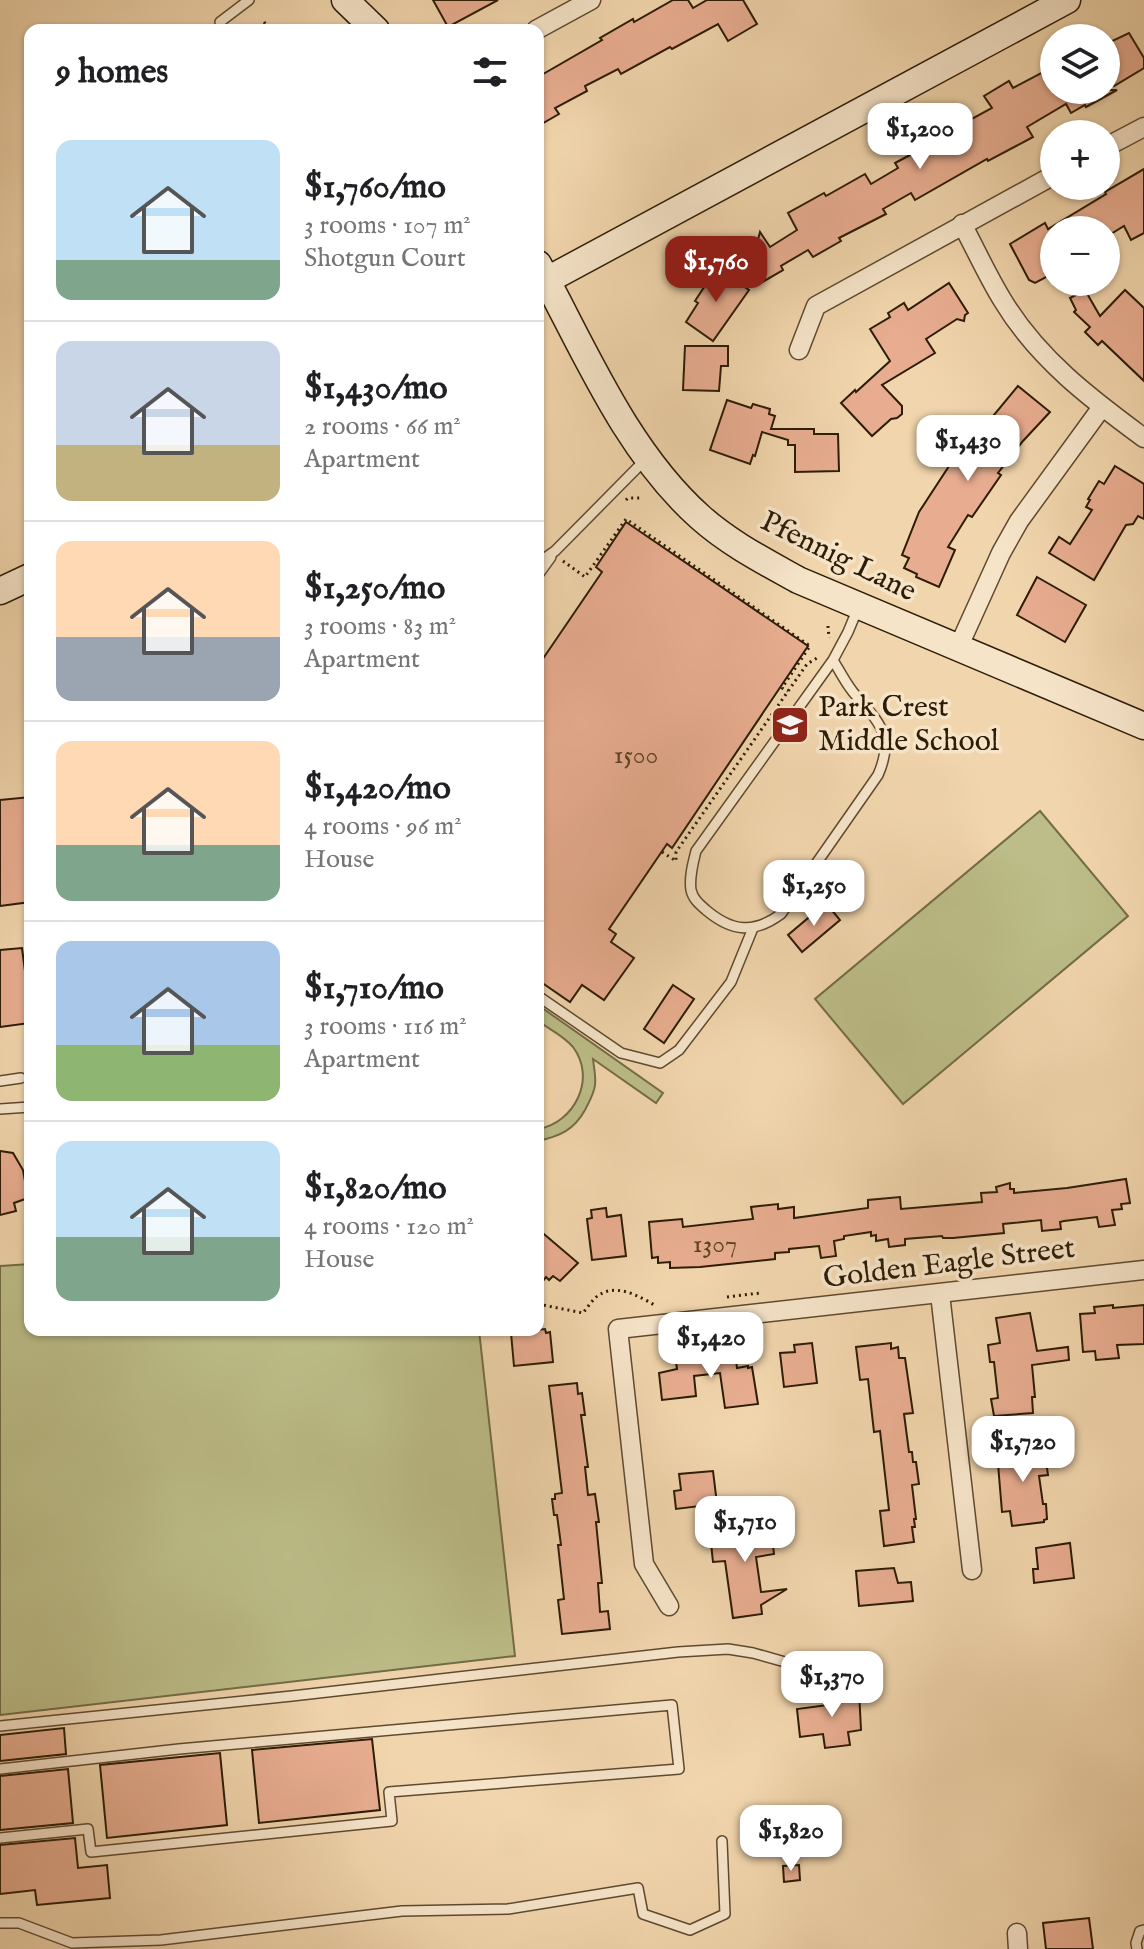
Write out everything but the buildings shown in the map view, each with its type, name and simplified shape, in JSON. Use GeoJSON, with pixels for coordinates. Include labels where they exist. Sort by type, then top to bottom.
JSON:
{"type":"FeatureCollection","features":[{"type":"Feature","properties":{"kind":"street"},"geometry":{"type":"LineString","coordinates":[[345,0],[370,24]]}},
{"type":"Feature","properties":{"kind":"street"},"geometry":{"type":"LineString","coordinates":[[544,26],[591,0]]}},
{"type":"Feature","properties":{"kind":"street"},"geometry":{"type":"LineString","coordinates":[[544,274],[1067,0]]}},
{"type":"Feature","properties":{"kind":"street"},"geometry":{"type":"LineString","coordinates":[[1120,140],[1144,127]]}},
{"type":"Feature","properties":{"kind":"street"},"geometry":{"type":"LineString","coordinates":[[799,350],[816,306],[1040,182]]}},
{"type":"Feature","properties":{"kind":"street"},"geometry":{"type":"LineString","coordinates":[[962,224],[1003,302],[1056,368],[1144,438]]}},
{"type":"Feature","properties":{"kind":"street","name":"Pfennig Lane"},"geometry":{"type":"LineString","coordinates":[[544,281],[612,403],[647,458],[700,517],[746,552],[798,580],[1144,726]]}},
{"type":"Feature","properties":{"kind":"street"},"geometry":{"type":"LineString","coordinates":[[958,648],[1019,521],[1102,407]]}},
{"type":"Feature","properties":{"kind":"street"},"geometry":{"type":"LineString","coordinates":[[0,591],[24,580]]}},
{"type":"Feature","properties":{"kind":"street","name":"Golden Eagle Street"},"geometry":{"type":"LineString","coordinates":[[669,1606],[644,1564],[618,1329],[1144,1270]]}},
{"type":"Feature","properties":{"kind":"street"},"geometry":{"type":"LineString","coordinates":[[940,1294],[972,1570]]}},
{"type":"Feature","properties":{"kind":"lane"},"geometry":{"type":"LineString","coordinates":[[220,22],[249,0]]}},
{"type":"Feature","properties":{"kind":"lane"},"geometry":{"type":"LineString","coordinates":[[544,567],[555,551],[647,458]]}},
{"type":"Feature","properties":{"kind":"lane"},"geometry":{"type":"LineString","coordinates":[[544,559],[555,551]]}},
{"type":"Feature","properties":{"kind":"lane"},"geometry":{"type":"LineString","coordinates":[[833,660],[885,733],[884,763],[781,914],[768,924],[737,928],[716,919],[697,902],[691,891],[696,851],[833,660],[859,606]]}},
{"type":"Feature","properties":{"kind":"lane"},"geometry":{"type":"LineString","coordinates":[[544,1000],[621,1053],[660,1063],[679,1050],[731,982],[753,928]]}},
{"type":"Feature","properties":{"kind":"lane"},"geometry":{"type":"LineString","coordinates":[[0,1081],[21,1078]]}},
{"type":"Feature","properties":{"kind":"lane"},"geometry":{"type":"LineString","coordinates":[[0,1109],[24,1107]]}},
{"type":"Feature","properties":{"kind":"lane"},"geometry":{"type":"LineString","coordinates":[[0,1726],[678,1652],[728,1649],[785,1662]]}},
{"type":"Feature","properties":{"kind":"lane"},"geometry":{"type":"LineString","coordinates":[[0,1769],[179,1749],[672,1705],[679,1769],[389,1792],[392,1821],[91,1852],[88,1829],[0,1838]]}},
{"type":"Feature","properties":{"kind":"lane"},"geometry":{"type":"LineString","coordinates":[[0,1923],[19,1923],[72,1943],[161,1940],[402,1911],[508,1909],[638,1888],[643,1914],[690,1930],[725,1914],[722,1841]]}},
{"type":"Feature","properties":{"kind":"lane"},"geometry":{"type":"LineString","coordinates":[[1137,1949],[1140,1931],[1144,1930]]}},
{"type":"Feature","properties":{"kind":"path"},"geometry":{"type":"LineString","coordinates":[[562,560],[585,577],[626,519],[810,646],[782,688],[788,691]]}},
{"type":"Feature","properties":{"kind":"path"},"geometry":{"type":"LineString","coordinates":[[662,852],[676,861],[676,852],[788,691],[807,664],[824,650],[829,637],[828,626]]}},
{"type":"Feature","properties":{"kind":"path"},"geometry":{"type":"LineString","coordinates":[[544,1305],[583,1313],[597,1295],[613,1290],[633,1293],[657,1306]]}},
{"type":"Feature","properties":{"kind":"path"},"geometry":{"type":"LineString","coordinates":[[727,1297],[770,1292]]}},
{"type":"Feature","properties":{"kind":"green space"},"geometry":{"type":"Polygon","coordinates":[[[1040,811],[1128,916],[903,1104],[815,999],[1040,811]]]}},
{"type":"Feature","properties":{"kind":"green space"},"geometry":{"type":"Polygon","coordinates":[[[544,1009],[663,1093],[656,1103],[593,1059],[594,1088],[581,1117],[566,1131],[544,1139],[544,1127],[562,1118],[571,1109],[582,1085],[580,1059],[561,1036],[544,1025],[544,1009]]]}},
{"type":"Feature","properties":{"kind":"green space"},"geometry":{"type":"Polygon","coordinates":[[[24,1264],[24,1336],[480,1336],[515,1656],[0,1715],[0,1266],[24,1264]]]}},
{"type":"Feature","properties":{"kind":"place","name":"Park Crest Middle School"},"geometry":{"type":"Point","coordinates":[790,725]}}]}
